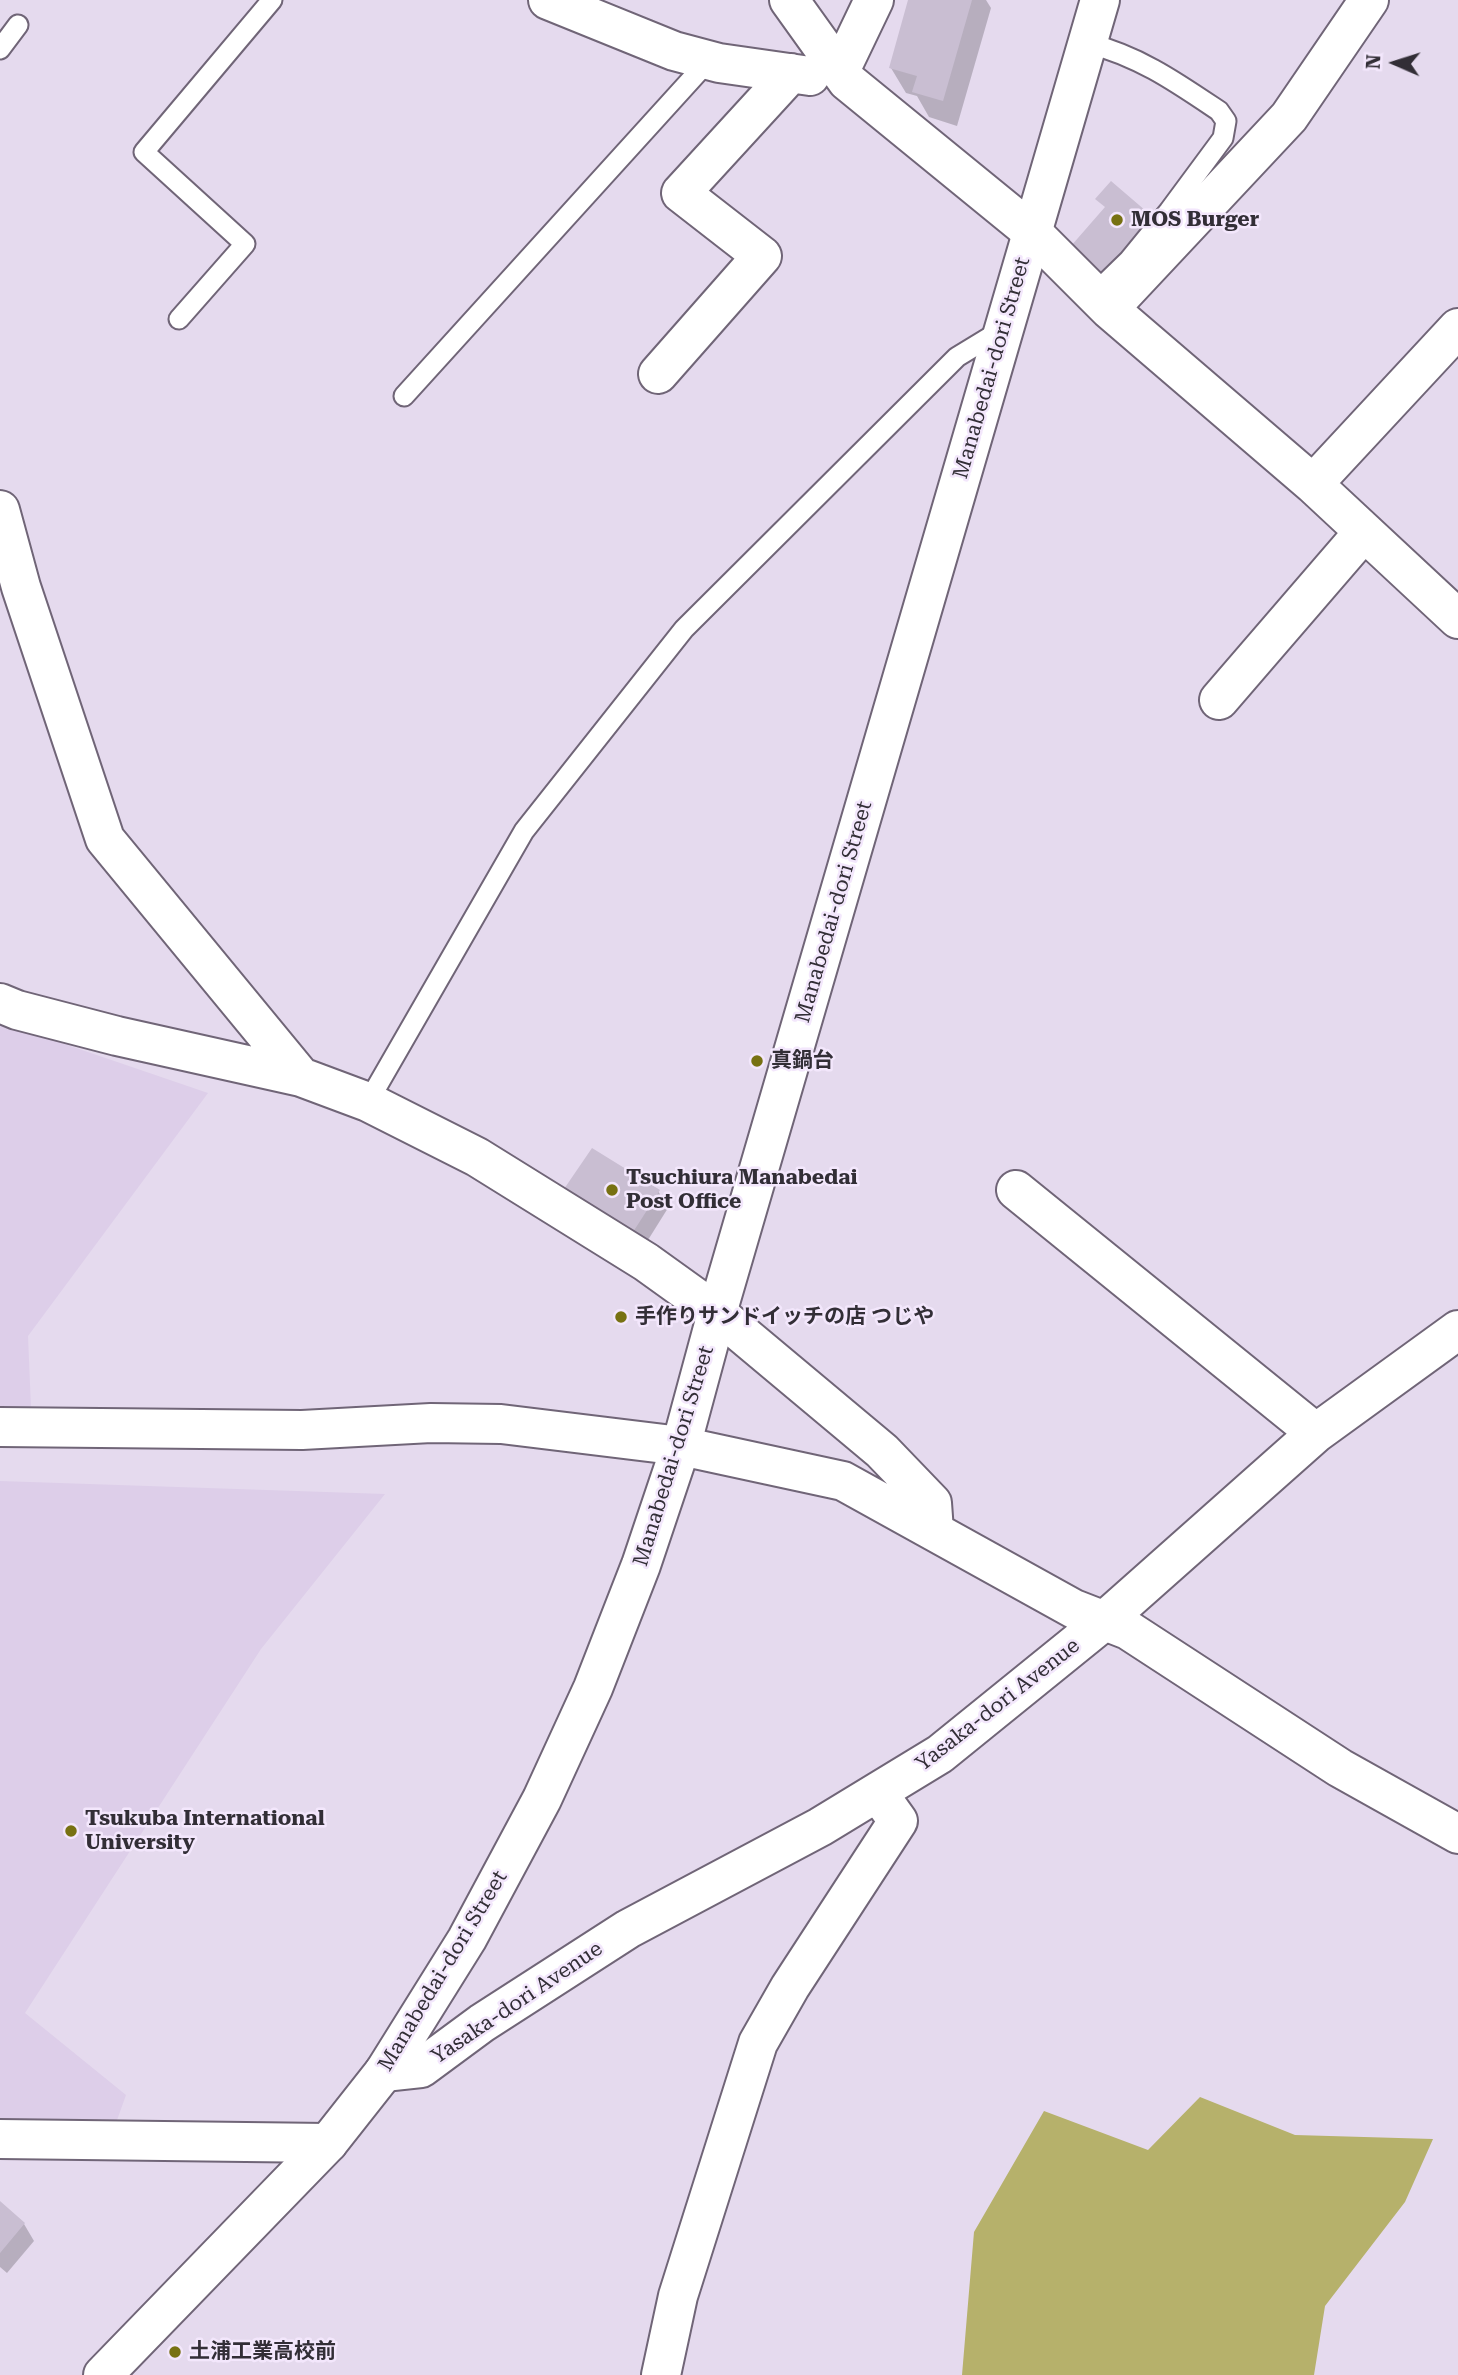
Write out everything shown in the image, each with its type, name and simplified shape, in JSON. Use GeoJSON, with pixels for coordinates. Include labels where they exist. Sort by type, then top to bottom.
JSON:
{"type":"FeatureCollection","features":[{"type":"Feature","properties":{"kind":"street"},"geometry":{"type":"LineString","coordinates":[[548,0],[674,51],[791,74],[843,76]]}},
{"type":"Feature","properties":{"kind":"street"},"geometry":{"type":"LineString","coordinates":[[789,0],[843,76],[1032,232],[1101,301],[1313,484],[1458,619]]}},
{"type":"Feature","properties":{"kind":"street"},"geometry":{"type":"LineString","coordinates":[[843,76],[874,0]]}},
{"type":"Feature","properties":{"kind":"street","name":"Manabedai-dori Street"},"geometry":{"type":"LineString","coordinates":[[103,2375],[328,2143],[384,2072],[467,1939],[542,1800],[593,1688],[640,1565],[681,1446],[717,1313],[1100,0]]}},
{"type":"Feature","properties":{"kind":"street"},"geometry":{"type":"LineString","coordinates":[[1101,301],[1289,117],[1369,0]]}},
{"type":"Feature","properties":{"kind":"street"},"geometry":{"type":"LineString","coordinates":[[658,374],[762,256],[681,193],[791,74]]}},
{"type":"Feature","properties":{"kind":"street"},"geometry":{"type":"LineString","coordinates":[[1313,484],[1458,328]]}},
{"type":"Feature","properties":{"kind":"street"},"geometry":{"type":"LineString","coordinates":[[0,510],[21,587],[105,839],[301,1077]]}},
{"type":"Feature","properties":{"kind":"street"},"geometry":{"type":"LineString","coordinates":[[1219,699],[1363,533]]}},
{"type":"Feature","properties":{"kind":"street"},"geometry":{"type":"LineString","coordinates":[[0,1003],[17,1010],[117,1036],[301,1077],[368,1102],[477,1157],[646,1262],[717,1313],[882,1451],[932,1503],[934,1531]]}},
{"type":"Feature","properties":{"kind":"street"},"geometry":{"type":"LineString","coordinates":[[1016,1190],[1316,1433]]}},
{"type":"Feature","properties":{"kind":"street","name":"Yasaka-dori Avenue"},"geometry":{"type":"LineString","coordinates":[[384,2072],[421,2067],[628,1928],[820,1827],[940,1754],[1103,1622],[1316,1433],[1458,1330]]}},
{"type":"Feature","properties":{"kind":"street"},"geometry":{"type":"LineString","coordinates":[[0,1427],[302,1430],[431,1423],[489,1424],[681,1446],[843,1481],[1074,1609],[1128,1630],[1340,1768],[1458,1834]]}},
{"type":"Feature","properties":{"kind":"street"},"geometry":{"type":"LineString","coordinates":[[661,2375],[678,2296],[758,2043],[790,1987],[898,1821],[878,1793]]}},
{"type":"Feature","properties":{"kind":"street"},"geometry":{"type":"LineString","coordinates":[[0,2139],[328,2143]]}},
{"type":"Feature","properties":{"kind":"lane"},"geometry":{"type":"LineString","coordinates":[[179,319],[245,244],[144,152],[272,0]]}},
{"type":"Feature","properties":{"kind":"lane"},"geometry":{"type":"LineString","coordinates":[[0,49],[18,25]]}},
{"type":"Feature","properties":{"kind":"lane"},"geometry":{"type":"LineString","coordinates":[[1087,43],[1116,50],[1156,68],[1219,111],[1226,121],[1223,138],[1129,260],[1101,301]]}},
{"type":"Feature","properties":{"kind":"lane"},"geometry":{"type":"LineString","coordinates":[[404,396],[709,60]]}},
{"type":"Feature","properties":{"kind":"lane"},"geometry":{"type":"LineString","coordinates":[[368,1102],[524,831],[684,629],[957,357],[1004,328]]}},
{"type":"Feature","properties":{"kind":"shaded area"},"geometry":{"type":"Polygon","coordinates":[[[0,1022],[208,1093],[28,1336],[31,1408],[0,1410],[0,1022]]]}},
{"type":"Feature","properties":{"kind":"shaded area","name":"Tsukuba International University"},"geometry":{"type":"Polygon","coordinates":[[[0,1481],[385,1494],[261,1649],[25,2013],[126,2095],[111,2137],[0,2138],[0,1481]]]}},
{"type":"Feature","properties":{"kind":"shaded area"},"geometry":{"type":"Polygon","coordinates":[[[1200,2097],[1295,2135],[1433,2139],[1405,2202],[1325,2306],[1314,2375],[962,2375],[974,2232],[1044,2111],[1148,2150],[1200,2097]]]}},
{"type":"Feature","properties":{"kind":"building"},"geometry":{"type":"Polygon","coordinates":[[[908,0],[972,0],[943,101],[912,92],[917,76],[889,68],[908,0]]]}},
{"type":"Feature","properties":{"kind":"building"},"geometry":{"type":"Polygon","coordinates":[[[1111,181],[1153,217],[1102,275],[1071,246],[1105,207],[1095,199],[1111,181]]]}},
{"type":"Feature","properties":{"kind":"building"},"geometry":{"type":"Polygon","coordinates":[[[592,1148],[660,1190],[633,1232],[564,1189],[592,1148]]]}},
{"type":"Feature","properties":{"kind":"building"},"geometry":{"type":"Polygon","coordinates":[[[0,2201],[25,2223],[0,2253],[0,2201]]]}},
{"type":"Feature","properties":{"kind":"place","name":"MOS Burger"},"geometry":{"type":"Point","coordinates":[1117,220]}},
{"type":"Feature","properties":{"kind":"place","name":"真鍋台"},"geometry":{"type":"Point","coordinates":[757,1061]}},
{"type":"Feature","properties":{"kind":"place","name":"Tsuchiura Manabedai Post Office"},"geometry":{"type":"Point","coordinates":[612,1190]}},
{"type":"Feature","properties":{"kind":"place","name":"手作りサンドイッチの店 つじや"},"geometry":{"type":"Point","coordinates":[621,1317]}},
{"type":"Feature","properties":{"kind":"place","name":"Tsukuba International University"},"geometry":{"type":"Point","coordinates":[71,1831]}},
{"type":"Feature","properties":{"kind":"place","name":"土浦工業高校前"},"geometry":{"type":"Point","coordinates":[175,2352]}}]}
